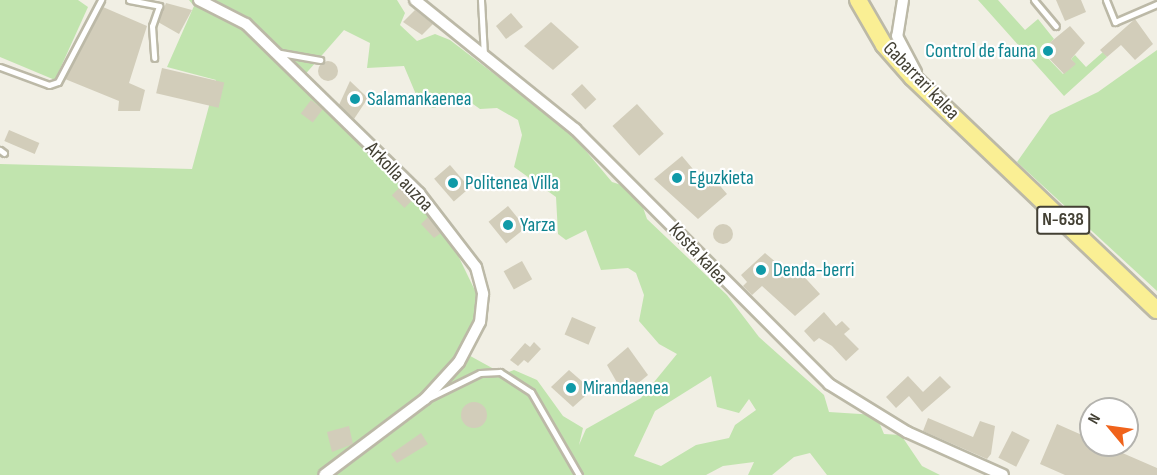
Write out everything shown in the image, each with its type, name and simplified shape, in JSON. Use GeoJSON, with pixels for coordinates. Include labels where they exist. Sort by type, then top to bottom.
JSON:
{"type":"FeatureCollection","features":[{"type":"Feature","properties":{"kind":"main road","name":"Gabarrari kalea"},"geometry":{"type":"LineString","coordinates":[[858,0],[900,65],[1157,310]]}},
{"type":"Feature","properties":{"kind":"main road","name":"Gabarrari kalea"},"geometry":{"type":"LineString","coordinates":[[868,0],[916,72],[969,130]]}},
{"type":"Feature","properties":{"kind":"street","name":"Arkolla auzoa"},"geometry":{"type":"LineString","coordinates":[[199,0],[246,24],[419,193],[476,267],[483,294],[480,322],[459,362],[425,399],[324,475]]}},
{"type":"Feature","properties":{"kind":"street","name":"Kosta kalea"},"geometry":{"type":"LineString","coordinates":[[415,0],[575,129],[829,384],[907,432],[1003,475]]}},
{"type":"Feature","properties":{"kind":"street","name":"Gabarrari kalea"},"geometry":{"type":"LineString","coordinates":[[903,0],[896,28],[916,72]]}},
{"type":"Feature","properties":{"kind":"lane"},"geometry":{"type":"LineString","coordinates":[[0,67],[49,85],[58,82],[101,0]]}},
{"type":"Feature","properties":{"kind":"lane"},"geometry":{"type":"LineString","coordinates":[[129,0],[159,6],[152,26],[154,58]]}},
{"type":"Feature","properties":{"kind":"lane"},"geometry":{"type":"LineString","coordinates":[[481,0],[484,57]]}},
{"type":"Feature","properties":{"kind":"lane"},"geometry":{"type":"LineString","coordinates":[[1034,0],[1056,26]]}},
{"type":"Feature","properties":{"kind":"lane"},"geometry":{"type":"LineString","coordinates":[[1106,0],[1114,22],[1157,4]]}},
{"type":"Feature","properties":{"kind":"lane"},"geometry":{"type":"LineString","coordinates":[[275,52],[320,60]]}},
{"type":"Feature","properties":{"kind":"lane","name":"Arkolla auzoa"},"geometry":{"type":"LineString","coordinates":[[425,399],[480,373],[500,372],[531,392],[579,475]]}},
{"type":"Feature","properties":{"kind":"green space"},"geometry":{"type":"Polygon","coordinates":[[[0,0],[78,0],[88,7],[55,80],[0,57],[0,0]]]}},
{"type":"Feature","properties":{"kind":"green space"},"geometry":{"type":"Polygon","coordinates":[[[189,0],[397,0],[405,13],[400,25],[417,41],[435,34],[450,40],[570,132],[612,182],[637,190],[647,219],[727,295],[759,337],[824,395],[829,412],[876,415],[884,434],[901,435],[922,466],[940,475],[827,475],[810,453],[794,457],[772,475],[748,475],[754,462],[723,466],[706,475],[0,475],[0,164],[192,169],[216,80],[167,67],[194,6],[189,0]],[[344,30],[302,78],[420,193],[451,241],[482,305],[463,352],[503,374],[514,370],[537,380],[563,416],[583,428],[579,445],[586,429],[641,398],[677,354],[659,344],[639,321],[644,295],[636,273],[628,268],[601,270],[586,230],[566,240],[558,234],[556,197],[514,167],[522,135],[518,120],[497,108],[480,109],[463,97],[434,108],[420,104],[404,66],[367,68],[370,43],[344,30]],[[711,376],[655,411],[634,456],[661,466],[696,445],[729,438],[735,425],[756,410],[749,399],[739,413],[717,407],[711,376]]]}},
{"type":"Feature","properties":{"kind":"green space"},"geometry":{"type":"Polygon","coordinates":[[[978,0],[998,0],[1025,30],[1038,19],[1054,39],[1041,51],[1063,74],[1075,64],[1071,59],[1075,55],[1086,67],[1103,52],[1107,57],[1064,96],[978,0]]]}},
{"type":"Feature","properties":{"kind":"green space"},"geometry":{"type":"Polygon","coordinates":[[[1157,50],[1157,291],[1017,162],[1050,115],[1098,92],[1157,50]]]}},
{"type":"Feature","properties":{"kind":"building"},"geometry":{"type":"Polygon","coordinates":[[[1056,0],[1081,0],[1086,12],[1065,21],[1056,0]]]}},
{"type":"Feature","properties":{"kind":"building"},"geometry":{"type":"Polygon","coordinates":[[[166,3],[192,10],[179,34],[158,22],[166,3]]]}},
{"type":"Feature","properties":{"kind":"building"},"geometry":{"type":"Polygon","coordinates":[[[103,7],[147,26],[129,83],[145,90],[140,111],[118,111],[119,101],[65,79],[103,7]]]}},
{"type":"Feature","properties":{"kind":"building"},"geometry":{"type":"Polygon","coordinates":[[[415,10],[433,24],[422,35],[403,22],[415,10]]]}},
{"type":"Feature","properties":{"kind":"building"},"geometry":{"type":"Polygon","coordinates":[[[511,13],[523,27],[506,39],[496,26],[511,13]]]}},
{"type":"Feature","properties":{"kind":"building"},"geometry":{"type":"Polygon","coordinates":[[[1135,19],[1153,44],[1135,60],[1121,45],[1107,57],[1100,50],[1135,19]]]}},
{"type":"Feature","properties":{"kind":"building"},"geometry":{"type":"Polygon","coordinates":[[[551,22],[579,47],[553,70],[524,46],[551,22]]]}},
{"type":"Feature","properties":{"kind":"building","name":"Control de fauna"},"geometry":{"type":"Polygon","coordinates":[[[1070,26],[1085,43],[1071,59],[1076,64],[1064,74],[1041,50],[1070,26]]]}},
{"type":"Feature","properties":{"kind":"building"},"geometry":{"type":"Polygon","coordinates":[[[328,61],[335,64],[338,71],[335,78],[328,81],[321,78],[318,71],[321,64],[328,61]]]}},
{"type":"Feature","properties":{"kind":"building"},"geometry":{"type":"Polygon","coordinates":[[[162,68],[224,82],[219,108],[156,93],[162,68]]]}},
{"type":"Feature","properties":{"kind":"building","name":"Salamankaenea"},"geometry":{"type":"Polygon","coordinates":[[[350,81],[368,98],[354,119],[339,105],[350,81]]]}},
{"type":"Feature","properties":{"kind":"building"},"geometry":{"type":"Polygon","coordinates":[[[582,84],[596,99],[585,110],[571,94],[582,84]]]}},
{"type":"Feature","properties":{"kind":"building"},"geometry":{"type":"Polygon","coordinates":[[[311,100],[323,109],[313,123],[301,114],[311,100]]]}},
{"type":"Feature","properties":{"kind":"building"},"geometry":{"type":"Polygon","coordinates":[[[637,104],[664,134],[639,156],[612,126],[637,104]]]}},
{"type":"Feature","properties":{"kind":"building"},"geometry":{"type":"Polygon","coordinates":[[[9,130],[39,143],[35,154],[4,141],[9,130]]]}},
{"type":"Feature","properties":{"kind":"building"},"geometry":{"type":"Polygon","coordinates":[[[682,156],[708,187],[715,180],[727,194],[698,219],[654,179],[682,156]]]}},
{"type":"Feature","properties":{"kind":"building","name":"Politenea Villa"},"geometry":{"type":"Polygon","coordinates":[[[450,165],[470,188],[454,201],[434,179],[450,165]]]}},
{"type":"Feature","properties":{"kind":"building"},"geometry":{"type":"Polygon","coordinates":[[[401,186],[414,199],[405,208],[392,195],[401,186]]]}},
{"type":"Feature","properties":{"kind":"building","name":"Yarza"},"geometry":{"type":"Polygon","coordinates":[[[508,206],[526,228],[506,243],[489,222],[508,206]]]}},
{"type":"Feature","properties":{"kind":"building"},"geometry":{"type":"Polygon","coordinates":[[[428,217],[441,233],[434,238],[421,224],[428,217]]]}},
{"type":"Feature","properties":{"kind":"building"},"geometry":{"type":"Polygon","coordinates":[[[723,224],[730,227],[733,234],[730,241],[723,244],[716,241],[713,234],[716,227],[723,224]]]}},
{"type":"Feature","properties":{"kind":"building"},"geometry":{"type":"Polygon","coordinates":[[[765,253],[791,275],[797,269],[820,294],[795,316],[762,286],[752,295],[743,286],[747,282],[741,275],[765,253]]]}},
{"type":"Feature","properties":{"kind":"building"},"geometry":{"type":"Polygon","coordinates":[[[522,261],[532,279],[514,290],[504,271],[522,261]]]}},
{"type":"Feature","properties":{"kind":"building"},"geometry":{"type":"Polygon","coordinates":[[[824,312],[836,326],[842,321],[850,329],[844,334],[859,349],[846,361],[832,346],[819,338],[814,342],[804,331],[824,312]]]}},
{"type":"Feature","properties":{"kind":"building"},"geometry":{"type":"Polygon","coordinates":[[[572,317],[596,327],[589,345],[565,334],[572,317]]]}},
{"type":"Feature","properties":{"kind":"building"},"geometry":{"type":"Polygon","coordinates":[[[534,342],[541,349],[528,363],[524,360],[518,366],[510,360],[525,343],[530,347],[534,342]]]}},
{"type":"Feature","properties":{"kind":"building"},"geometry":{"type":"Polygon","coordinates":[[[628,347],[648,375],[624,395],[607,365],[628,347]]]}},
{"type":"Feature","properties":{"kind":"building","name":"Mirandaenea"},"geometry":{"type":"Polygon","coordinates":[[[569,370],[592,390],[573,407],[551,387],[569,370]]]}},
{"type":"Feature","properties":{"kind":"building"},"geometry":{"type":"Polygon","coordinates":[[[908,376],[923,392],[940,376],[951,387],[922,412],[909,396],[896,408],[886,397],[908,376]]]}},
{"type":"Feature","properties":{"kind":"building"},"geometry":{"type":"Polygon","coordinates":[[[474,402],[483,406],[487,415],[483,424],[474,428],[465,424],[461,415],[465,406],[474,402]]]}},
{"type":"Feature","properties":{"kind":"building"},"geometry":{"type":"Polygon","coordinates":[[[928,418],[973,437],[980,421],[995,426],[991,454],[987,459],[923,431],[928,418]]]}},
{"type":"Feature","properties":{"kind":"building"},"geometry":{"type":"Polygon","coordinates":[[[1057,424],[1079,434],[1079,457],[1132,457],[1157,468],[1157,475],[1065,475],[1040,464],[1057,424]]]}},
{"type":"Feature","properties":{"kind":"building"},"geometry":{"type":"Polygon","coordinates":[[[349,426],[353,444],[332,452],[327,432],[349,426]]]}},
{"type":"Feature","properties":{"kind":"building"},"geometry":{"type":"Polygon","coordinates":[[[1012,431],[1030,440],[1016,467],[998,458],[1012,431]]]}},
{"type":"Feature","properties":{"kind":"building"},"geometry":{"type":"Polygon","coordinates":[[[421,433],[428,444],[397,463],[391,454],[421,433]]]}},
{"type":"Feature","properties":{"kind":"place","name":"Control de fauna"},"geometry":{"type":"Point","coordinates":[1048,51]}},
{"type":"Feature","properties":{"kind":"place","name":"Salamankaenea"},"geometry":{"type":"Point","coordinates":[355,99]}},
{"type":"Feature","properties":{"kind":"place","name":"Eguzkieta"},"geometry":{"type":"Point","coordinates":[677,178]}},
{"type":"Feature","properties":{"kind":"place","name":"Politenea Villa"},"geometry":{"type":"Point","coordinates":[453,183]}},
{"type":"Feature","properties":{"kind":"place","name":"Yarza"},"geometry":{"type":"Point","coordinates":[508,225]}},
{"type":"Feature","properties":{"kind":"place","name":"Denda-berri"},"geometry":{"type":"Point","coordinates":[761,270]}},
{"type":"Feature","properties":{"kind":"place","name":"Mirandaenea"},"geometry":{"type":"Point","coordinates":[571,388]}}]}
